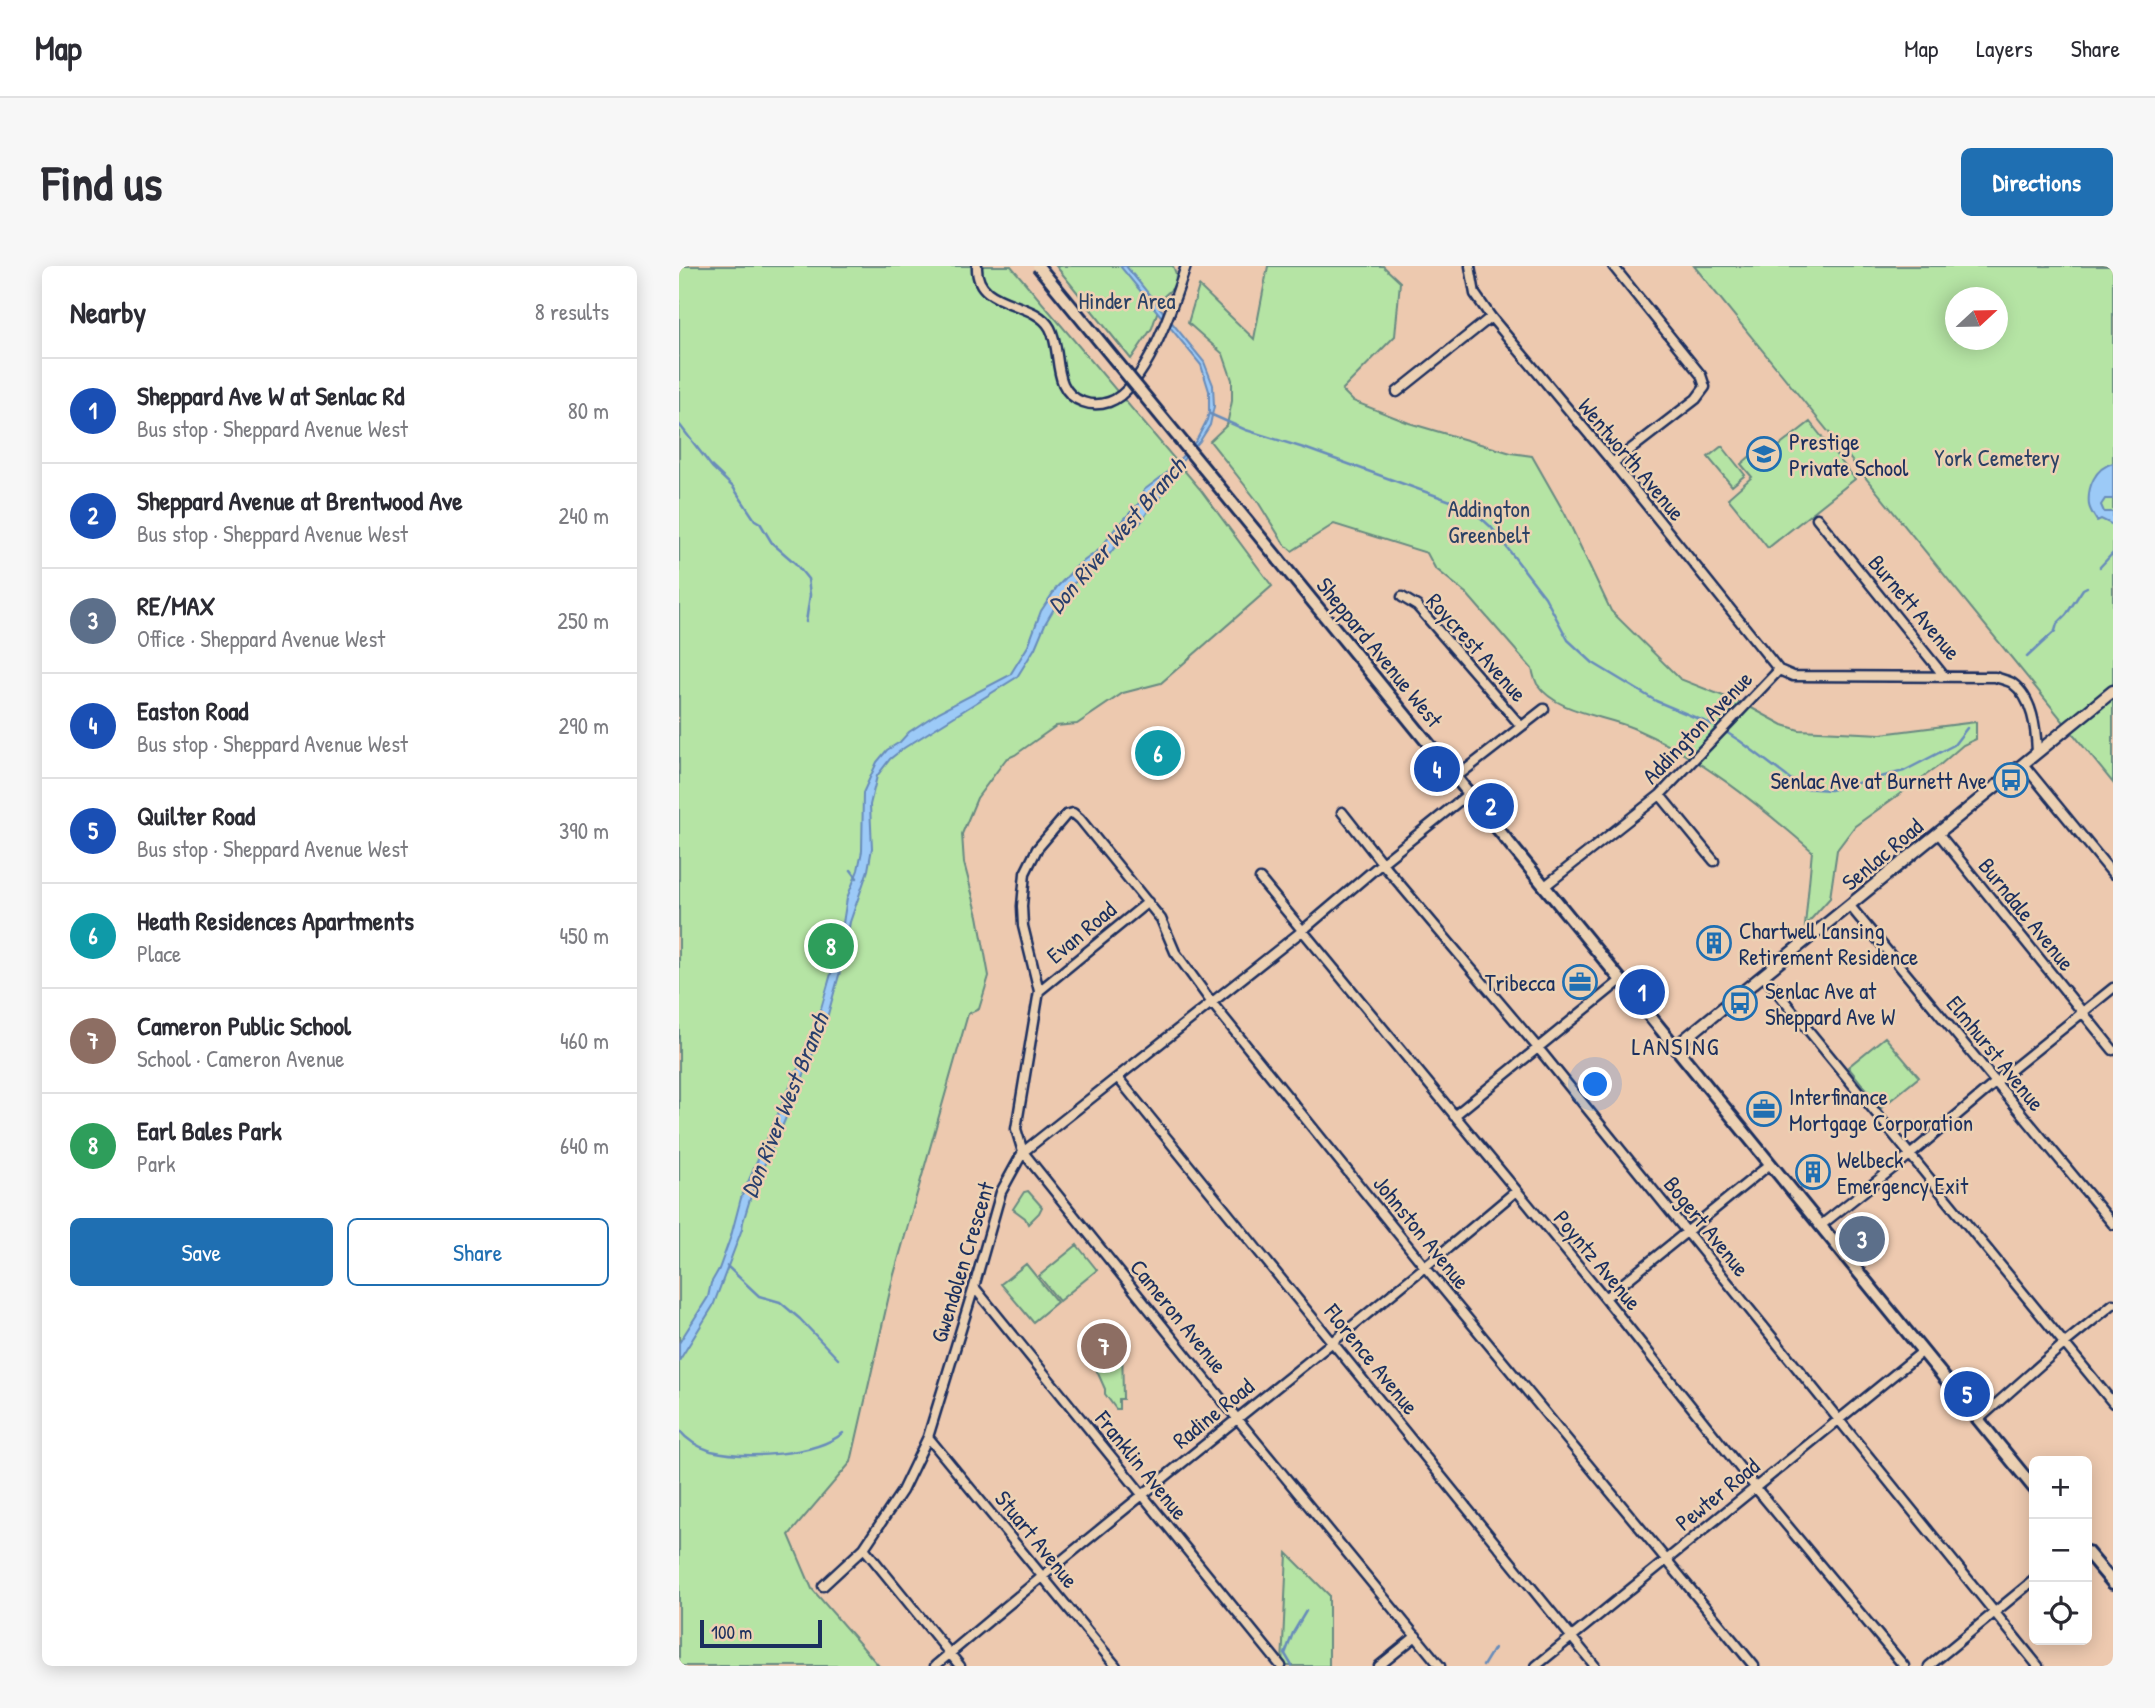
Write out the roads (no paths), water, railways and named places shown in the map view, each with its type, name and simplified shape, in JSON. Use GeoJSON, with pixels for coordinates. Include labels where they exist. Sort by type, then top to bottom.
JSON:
{"type":"FeatureCollection","features":[{"type":"Feature","properties":{"kind":"main road","name":"Sheppard Avenue West"},"geometry":{"type":"LineString","coordinates":[[1038,266],[2029,1482]]}},
{"type":"Feature","properties":{"kind":"main road"},"geometry":{"type":"LineString","coordinates":[[2092,1558],[2113,1583]]}},
{"type":"Feature","properties":{"kind":"street"},"geometry":{"type":"LineString","coordinates":[[977,266],[983,286],[990,294],[1034,313],[1049,326],[1066,391],[1094,405],[1109,402],[1124,394],[1144,369],[1186,266]]}},
{"type":"Feature","properties":{"kind":"street","name":"Wentworth Avenue"},"geometry":{"type":"LineString","coordinates":[[1470,266],[1475,294],[1491,317],[1613,463],[1779,670]]}},
{"type":"Feature","properties":{"kind":"street"},"geometry":{"type":"LineString","coordinates":[[1613,266],[1701,375],[1705,387],[1696,399],[1613,463]]}},
{"type":"Feature","properties":{"kind":"street"},"geometry":{"type":"LineString","coordinates":[[1397,392],[1491,317]]}},
{"type":"Feature","properties":{"kind":"street","name":"Burnett Avenue"},"geometry":{"type":"LineString","coordinates":[[1817,519],[1944,676],[1996,677],[2012,683],[2025,697],[2032,716],[2037,752]]}},
{"type":"Feature","properties":{"kind":"street","name":"Roycrest Avenue"},"geometry":{"type":"LineString","coordinates":[[1402,597],[1417,606],[1521,726]]}},
{"type":"Feature","properties":{"kind":"street","name":"Addington Avenue"},"geometry":{"type":"LineString","coordinates":[[1545,886],[1660,795],[1779,670],[1793,676],[1944,676]]}},
{"type":"Feature","properties":{"kind":"street","name":"Senlac Road"},"geometry":{"type":"LineString","coordinates":[[1676,1046],[2113,691]]}},
{"type":"Feature","properties":{"kind":"street"},"geometry":{"type":"LineString","coordinates":[[1455,778],[1544,709]]}},
{"type":"Feature","properties":{"kind":"street"},"geometry":{"type":"LineString","coordinates":[[2023,764],[2113,874]]}},
{"type":"Feature","properties":{"kind":"street"},"geometry":{"type":"LineString","coordinates":[[1039,991],[1016,1129],[1023,1152],[1302,931],[1468,794]]}},
{"type":"Feature","properties":{"kind":"street"},"geometry":{"type":"LineString","coordinates":[[1660,795],[1714,861]]}},
{"type":"Feature","properties":{"kind":"street","name":"Bogert Avenue"},"geometry":{"type":"LineString","coordinates":[[1342,812],[1537,1047],[2038,1666]]}},
{"type":"Feature","properties":{"kind":"street","name":"Johnston Avenue"},"geometry":{"type":"LineString","coordinates":[[1039,991],[1023,926],[1021,906],[1025,873],[1037,849],[1066,815],[1073,813],[1161,919],[1174,952],[1212,1003],[1425,1267],[1754,1666]]}},
{"type":"Feature","properties":{"kind":"street","name":"Burndale Avenue"},"geometry":{"type":"LineString","coordinates":[[1938,833],[2113,1050]]}},
{"type":"Feature","properties":{"kind":"street","name":"Poyntz Avenue"},"geometry":{"type":"LineString","coordinates":[[1260,879],[1904,1666]]}},
{"type":"Feature","properties":{"kind":"street","name":"Evan Road"},"geometry":{"type":"LineString","coordinates":[[1039,991],[1148,902]]}},
{"type":"Feature","properties":{"kind":"street","name":"Elmhurst Avenue"},"geometry":{"type":"LineString","coordinates":[[1850,906],[2113,1224]]}},
{"type":"Feature","properties":{"kind":"street"},"geometry":{"type":"LineString","coordinates":[[1764,976],[2113,1403]]}},
{"type":"Feature","properties":{"kind":"street"},"geometry":{"type":"LineString","coordinates":[[1454,1116],[1620,981]]}},
{"type":"Feature","properties":{"kind":"street"},"geometry":{"type":"LineString","coordinates":[[1820,1226],[2113,988]]}},
{"type":"Feature","properties":{"kind":"street","name":"Florence Avenue"},"geometry":{"type":"LineString","coordinates":[[1118,1078],[1595,1666]]}},
{"type":"Feature","properties":{"kind":"street","name":"Gwendolen Crescent"},"geometry":{"type":"LineString","coordinates":[[823,1586],[864,1548],[902,1491],[928,1437],[1001,1192],[1023,1152]]}},
{"type":"Feature","properties":{"kind":"street","name":"Cameron Avenue"},"geometry":{"type":"LineString","coordinates":[[1023,1152],[1440,1666]]}},
{"type":"Feature","properties":{"kind":"street"},"geometry":{"type":"LineString","coordinates":[[1605,1298],[1769,1165]]}},
{"type":"Feature","properties":{"kind":"street","name":"Radine Road"},"geometry":{"type":"LineString","coordinates":[[935,1666],[1516,1191]]}},
{"type":"Feature","properties":{"kind":"street","name":"Franklin Avenue"},"geometry":{"type":"LineString","coordinates":[[974,1287],[1281,1666]]}},
{"type":"Feature","properties":{"kind":"street"},"geometry":{"type":"LineString","coordinates":[[1978,1420],[2113,1304]]}},
{"type":"Feature","properties":{"kind":"street","name":"Pewter Road"},"geometry":{"type":"LineString","coordinates":[[1536,1666],[1922,1352]]}},
{"type":"Feature","properties":{"kind":"street","name":"Stuart Avenue"},"geometry":{"type":"LineString","coordinates":[[928,1437],[1115,1666]]}},
{"type":"Feature","properties":{"kind":"street"},"geometry":{"type":"LineString","coordinates":[[864,1548],[960,1666]]}},
{"type":"Feature","properties":{"kind":"street"},"geometry":{"type":"LineString","coordinates":[[1929,1666],[2032,1582]]}},
{"type":"Feature","properties":{"kind":"street"},"geometry":{"type":"LineString","coordinates":[[1378,1666],[1416,1636]]}},
{"type":"Feature","properties":{"kind":"water","name":"Don River West Branch"},"geometry":{"type":"Polygon","coordinates":[[[1120,266],[1126,266],[1204,362],[1213,385],[1214,406],[1210,425],[1200,441],[1173,471],[1160,499],[1152,505],[1141,522],[1059,600],[1017,677],[904,748],[890,759],[877,776],[870,805],[872,848],[868,870],[850,922],[841,968],[825,1025],[754,1186],[742,1229],[713,1306],[679,1361],[679,1343],[708,1297],[711,1283],[731,1236],[741,1198],[815,1030],[840,942],[847,898],[862,851],[863,793],[877,762],[909,732],[939,712],[1010,675],[1028,646],[1041,611],[1057,587],[1077,566],[1100,549],[1141,501],[1144,490],[1168,472],[1196,441],[1207,420],[1209,391],[1201,365],[1120,266]]]}},
{"type":"Feature","properties":{"kind":"water"},"geometry":{"type":"Polygon","coordinates":[[[2113,463],[2113,499],[2105,499],[2101,505],[2104,512],[2113,512],[2113,525],[2101,519],[2097,521],[2090,509],[2089,498],[2093,479],[2101,469],[2113,463]]]}},
{"type":"Feature","properties":{"kind":"waterway"},"geometry":{"type":"LineString","coordinates":[[1210,414],[1246,430],[1307,449],[1470,508],[1491,527],[1545,597],[1568,640],[1593,663],[1656,701],[1718,727],[1802,788],[1830,790],[1904,771],[1954,745],[1967,728]]}},
{"type":"Feature","properties":{"kind":"waterway"},"geometry":{"type":"LineString","coordinates":[[679,424],[712,467],[733,487],[772,543],[795,563],[808,579],[810,595],[806,622]]}},
{"type":"Feature","properties":{"kind":"waterway"},"geometry":{"type":"LineString","coordinates":[[2100,567],[2113,553]]}},
{"type":"Feature","properties":{"kind":"waterway"},"geometry":{"type":"LineString","coordinates":[[2027,657],[2055,631],[2057,624],[2087,587]]}},
{"type":"Feature","properties":{"kind":"waterway"},"geometry":{"type":"LineString","coordinates":[[851,870],[857,878]]}},
{"type":"Feature","properties":{"kind":"waterway"},"geometry":{"type":"LineString","coordinates":[[727,1266],[759,1296],[780,1302],[838,1359]]}},
{"type":"Feature","properties":{"kind":"waterway"},"geometry":{"type":"LineString","coordinates":[[679,1430],[689,1440],[711,1451],[742,1455],[798,1451],[831,1441],[843,1433]]}},
{"type":"Feature","properties":{"kind":"waterway"},"geometry":{"type":"LineString","coordinates":[[1292,1666],[1285,1654],[1306,1611]]}},
{"type":"Feature","properties":{"kind":"waterway"},"geometry":{"type":"LineString","coordinates":[[1483,1666],[1494,1648]]}},
{"type":"Feature","properties":{"kind":"place","name":"Prestige Private School"},"geometry":{"type":"Point","coordinates":[1764,454]}},
{"type":"Feature","properties":{"kind":"place","name":"Heath Residences Apartments"},"geometry":{"type":"Point","coordinates":[1158,753]}},
{"type":"Feature","properties":{"kind":"place","name":"Easton Road"},"geometry":{"type":"Point","coordinates":[1437,769]}},
{"type":"Feature","properties":{"kind":"place","name":"Senlac Ave at Burnett Ave"},"geometry":{"type":"Point","coordinates":[2011,780]}},
{"type":"Feature","properties":{"kind":"place","name":"Sheppard Avenue at Brentwood Ave"},"geometry":{"type":"Point","coordinates":[1491,806]}},
{"type":"Feature","properties":{"kind":"place","name":"Chartwell Lansing Retirement Residence"},"geometry":{"type":"Point","coordinates":[1714,943]}},
{"type":"Feature","properties":{"kind":"place","name":"Earl Bales Park"},"geometry":{"type":"Point","coordinates":[831,946]}},
{"type":"Feature","properties":{"kind":"place","name":"Tribecca"},"geometry":{"type":"Point","coordinates":[1580,982]}},
{"type":"Feature","properties":{"kind":"place","name":"Sheppard Ave W at Senlac Rd"},"geometry":{"type":"Point","coordinates":[1642,992]}},
{"type":"Feature","properties":{"kind":"place","name":"Senlac Ave at Sheppard Ave W"},"geometry":{"type":"Point","coordinates":[1740,1003]}},
{"type":"Feature","properties":{"kind":"place","name":"Interfinance Mortgage Corporation"},"geometry":{"type":"Point","coordinates":[1764,1109]}},
{"type":"Feature","properties":{"kind":"place","name":"Welbeck Emergency Exit"},"geometry":{"type":"Point","coordinates":[1813,1172]}},
{"type":"Feature","properties":{"kind":"place","name":"RE/MAX"},"geometry":{"type":"Point","coordinates":[1862,1239]}},
{"type":"Feature","properties":{"kind":"place","name":"Cameron Public School"},"geometry":{"type":"Point","coordinates":[1104,1346]}},
{"type":"Feature","properties":{"kind":"place","name":"Quilter Road"},"geometry":{"type":"Point","coordinates":[1967,1394]}},
{"type":"Feature","properties":{"kind":"district","name":"LANSING"},"geometry":{"type":"Point","coordinates":[1676,1046]}},
{"type":"Feature","properties":{"kind":"park label","name":"Hinder Area"},"geometry":{"type":"Point","coordinates":[1127,300]}},
{"type":"Feature","properties":{"kind":"park label","name":"York Cemetery"},"geometry":{"type":"Point","coordinates":[1997,457]}},
{"type":"Feature","properties":{"kind":"park label","name":"Addington Greenbelt"},"geometry":{"type":"Point","coordinates":[1489,521]}}]}
